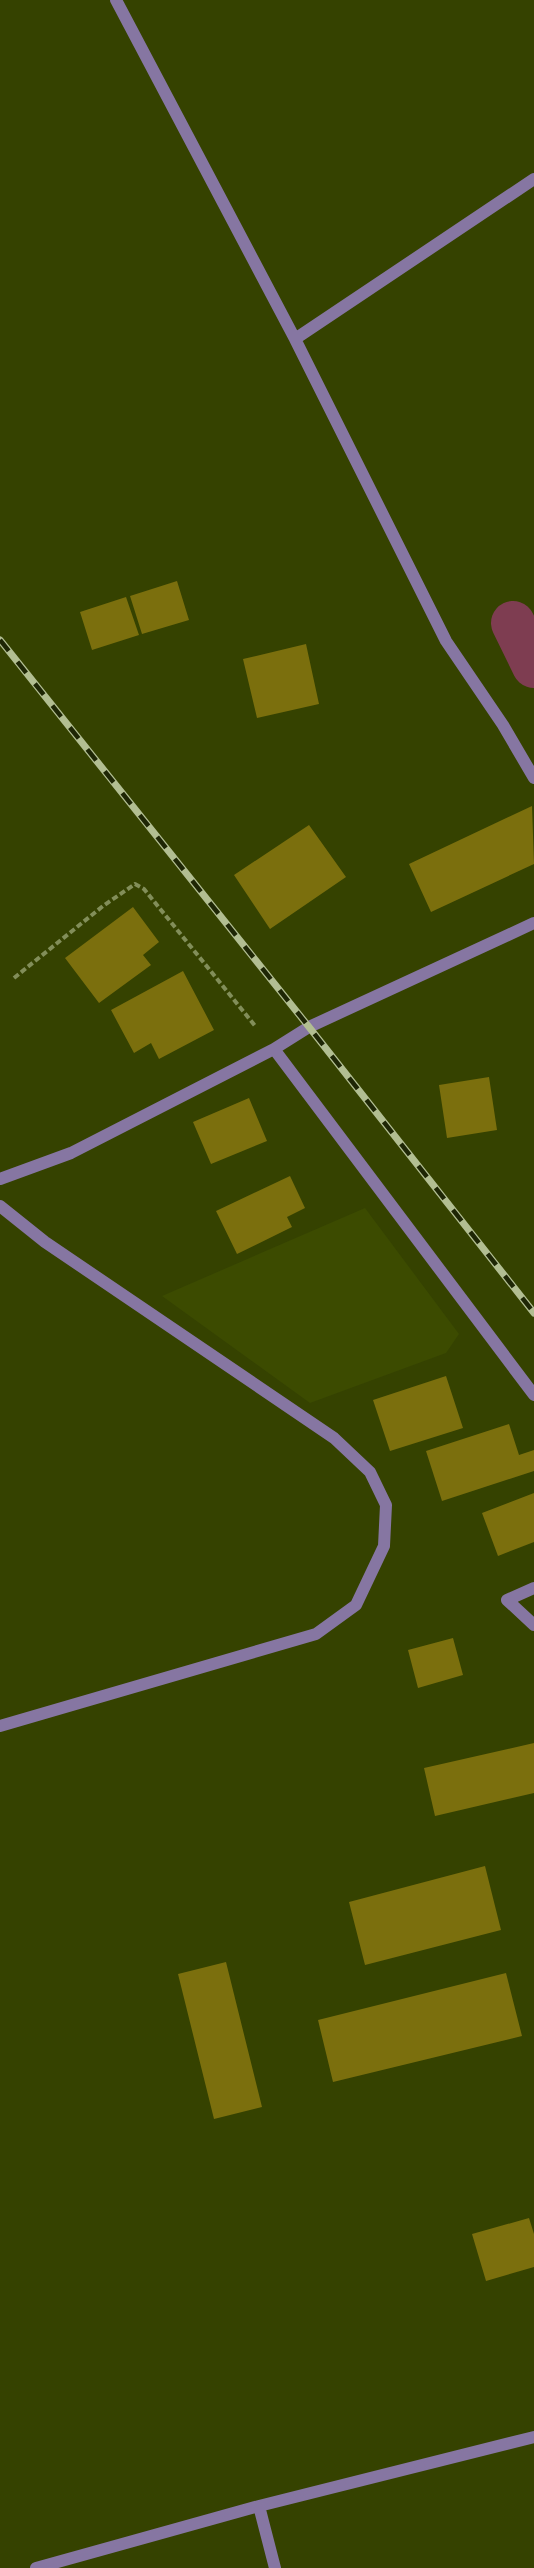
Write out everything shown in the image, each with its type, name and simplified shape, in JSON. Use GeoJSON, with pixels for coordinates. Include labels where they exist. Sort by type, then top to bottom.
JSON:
{"type":"FeatureCollection","features":[{"type":"Feature","properties":{"kind":"street"},"geometry":{"type":"LineString","coordinates":[[116,0],[295,339],[446,641],[503,725],[534,778]]}},
{"type":"Feature","properties":{"kind":"street"},"geometry":{"type":"LineString","coordinates":[[295,339],[534,179]]}},
{"type":"Feature","properties":{"kind":"street"},"geometry":{"type":"LineString","coordinates":[[0,1179],[71,1153],[274,1049],[309,1027],[534,924]]}},
{"type":"Feature","properties":{"kind":"street"},"geometry":{"type":"LineString","coordinates":[[274,1049],[534,1395]]}},
{"type":"Feature","properties":{"kind":"street"},"geometry":{"type":"LineString","coordinates":[[0,1206],[45,1242],[334,1438],[370,1472],[386,1505],[384,1546],[356,1605],[315,1634],[0,1726]]}},
{"type":"Feature","properties":{"kind":"street"},"geometry":{"type":"LineString","coordinates":[[534,1588],[507,1600],[534,1625]]}},
{"type":"Feature","properties":{"kind":"street"},"geometry":{"type":"LineString","coordinates":[[36,2568],[259,2506],[534,2437]]}},
{"type":"Feature","properties":{"kind":"street"},"geometry":{"type":"LineString","coordinates":[[259,2506],[275,2568]]}},
{"type":"Feature","properties":{"kind":"path"},"geometry":{"type":"LineString","coordinates":[[14,978],[103,906],[135,884],[144,889],[274,1049]]}},
{"type":"Feature","properties":{"kind":"shaded area"},"geometry":{"type":"Polygon","coordinates":[[[365,1208],[459,1334],[446,1353],[310,1403],[162,1296],[365,1208]]]}},
{"type":"Feature","properties":{"kind":"building"},"geometry":{"type":"Polygon","coordinates":[[[177,581],[189,620],[142,634],[130,596],[177,581]]]}},
{"type":"Feature","properties":{"kind":"building"},"geometry":{"type":"Polygon","coordinates":[[[126,597],[139,635],[92,650],[80,612],[126,597]]]}},
{"type":"Feature","properties":{"kind":"building"},"geometry":{"type":"Polygon","coordinates":[[[306,644],[319,704],[257,718],[243,659],[306,644]]]}},
{"type":"Feature","properties":{"kind":"building"},"geometry":{"type":"Polygon","coordinates":[[[532,806],[534,864],[431,912],[409,864],[532,806]]]}},
{"type":"Feature","properties":{"kind":"building"},"geometry":{"type":"Polygon","coordinates":[[[309,825],[346,877],[270,929],[234,875],[309,825]]]}},
{"type":"Feature","properties":{"kind":"building"},"geometry":{"type":"Polygon","coordinates":[[[133,907],[159,942],[143,955],[151,965],[99,1003],[65,958],[133,907]]]}},
{"type":"Feature","properties":{"kind":"building"},"geometry":{"type":"Polygon","coordinates":[[[183,971],[214,1030],[159,1059],[151,1043],[134,1053],[111,1010],[183,971]]]}},
{"type":"Feature","properties":{"kind":"building"},"geometry":{"type":"Polygon","coordinates":[[[489,1077],[497,1130],[447,1138],[439,1085],[489,1077]]]}},
{"type":"Feature","properties":{"kind":"building"},"geometry":{"type":"Polygon","coordinates":[[[249,1098],[267,1141],[211,1164],[193,1122],[249,1098]]]}},
{"type":"Feature","properties":{"kind":"building"},"geometry":{"type":"Polygon","coordinates":[[[290,1176],[305,1208],[287,1217],[292,1227],[237,1254],[216,1211],[290,1176]]]}},
{"type":"Feature","properties":{"kind":"building"},"geometry":{"type":"Polygon","coordinates":[[[446,1376],[463,1428],[390,1451],[373,1400],[446,1376]]]}},
{"type":"Feature","properties":{"kind":"building"},"geometry":{"type":"Polygon","coordinates":[[[509,1424],[519,1455],[534,1450],[534,1471],[442,1501],[426,1451],[509,1424]]]}},
{"type":"Feature","properties":{"kind":"building"},"geometry":{"type":"Polygon","coordinates":[[[534,1493],[534,1542],[498,1556],[482,1513],[534,1493]]]}},
{"type":"Feature","properties":{"kind":"building"},"geometry":{"type":"Polygon","coordinates":[[[453,1638],[463,1675],[418,1688],[408,1650],[453,1638]]]}},
{"type":"Feature","properties":{"kind":"building"},"geometry":{"type":"Polygon","coordinates":[[[534,1743],[534,1793],[435,1816],[424,1768],[534,1743]]]}},
{"type":"Feature","properties":{"kind":"building"},"geometry":{"type":"Polygon","coordinates":[[[485,1866],[501,1930],[365,1965],[349,1902],[485,1866]]]}},
{"type":"Feature","properties":{"kind":"building"},"geometry":{"type":"Polygon","coordinates":[[[226,1962],[262,2107],[214,2119],[178,1974],[226,1962]]]}},
{"type":"Feature","properties":{"kind":"building"},"geometry":{"type":"Polygon","coordinates":[[[506,1973],[522,2036],[333,2082],[318,2020],[506,1973]]]}},
{"type":"Feature","properties":{"kind":"building"},"geometry":{"type":"Polygon","coordinates":[[[529,2218],[534,2234],[534,2267],[486,2281],[472,2234],[529,2218]]]}},
{"type":"Feature","properties":{"kind":"waterway"},"geometry":{"type":"LineString","coordinates":[[513,623],[534,666]]}},
{"type":"Feature","properties":{"kind":"railway"},"geometry":{"type":"LineString","coordinates":[[0,640],[534,1313]]}}]}
